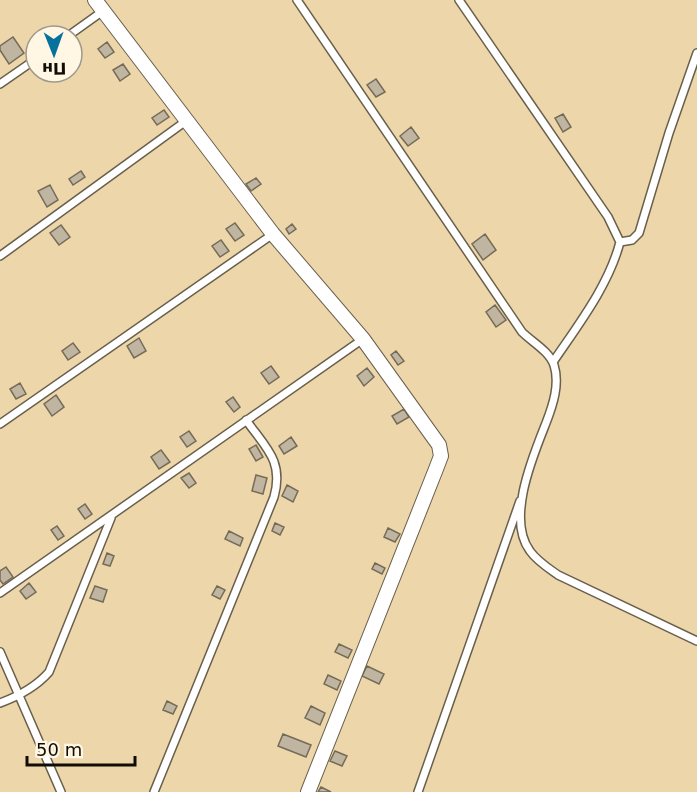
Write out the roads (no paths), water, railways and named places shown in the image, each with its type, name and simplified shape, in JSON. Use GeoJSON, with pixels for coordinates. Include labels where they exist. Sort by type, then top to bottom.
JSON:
{"type":"FeatureCollection","features":[{"type":"Feature","properties":{"kind":"street"},"geometry":{"type":"LineString","coordinates":[[99,5],[273,234],[363,339],[439,445],[441,456],[308,792]]}},
{"type":"Feature","properties":{"kind":"lane"},"geometry":{"type":"LineString","coordinates":[[297,0],[522,332],[553,362],[556,375],[554,403],[529,465],[523,493],[418,792]]}},
{"type":"Feature","properties":{"kind":"lane"},"geometry":{"type":"LineString","coordinates":[[459,0],[608,217],[620,242],[616,257],[593,300],[553,362]]}},
{"type":"Feature","properties":{"kind":"lane"},"geometry":{"type":"LineString","coordinates":[[80,24],[99,5]]}},
{"type":"Feature","properties":{"kind":"lane"},"geometry":{"type":"LineString","coordinates":[[620,242],[632,240],[639,233],[669,133],[697,53]]}},
{"type":"Feature","properties":{"kind":"lane"},"geometry":{"type":"LineString","coordinates":[[0,84],[24,67]]}},
{"type":"Feature","properties":{"kind":"lane"},"geometry":{"type":"LineString","coordinates":[[0,256],[186,121]]}},
{"type":"Feature","properties":{"kind":"lane"},"geometry":{"type":"LineString","coordinates":[[0,424],[273,234]]}},
{"type":"Feature","properties":{"kind":"lane"},"geometry":{"type":"LineString","coordinates":[[0,593],[111,518],[363,339]]}},
{"type":"Feature","properties":{"kind":"lane"},"geometry":{"type":"LineString","coordinates":[[154,792],[278,483],[274,459],[246,420]]}},
{"type":"Feature","properties":{"kind":"lane"},"geometry":{"type":"LineString","coordinates":[[523,493],[521,526],[529,550],[543,564],[558,575],[697,641]]}},
{"type":"Feature","properties":{"kind":"lane"},"geometry":{"type":"LineString","coordinates":[[0,704],[18,696],[50,672],[111,518]]}},
{"type":"Feature","properties":{"kind":"lane"},"geometry":{"type":"LineString","coordinates":[[0,652],[61,792]]}}]}
